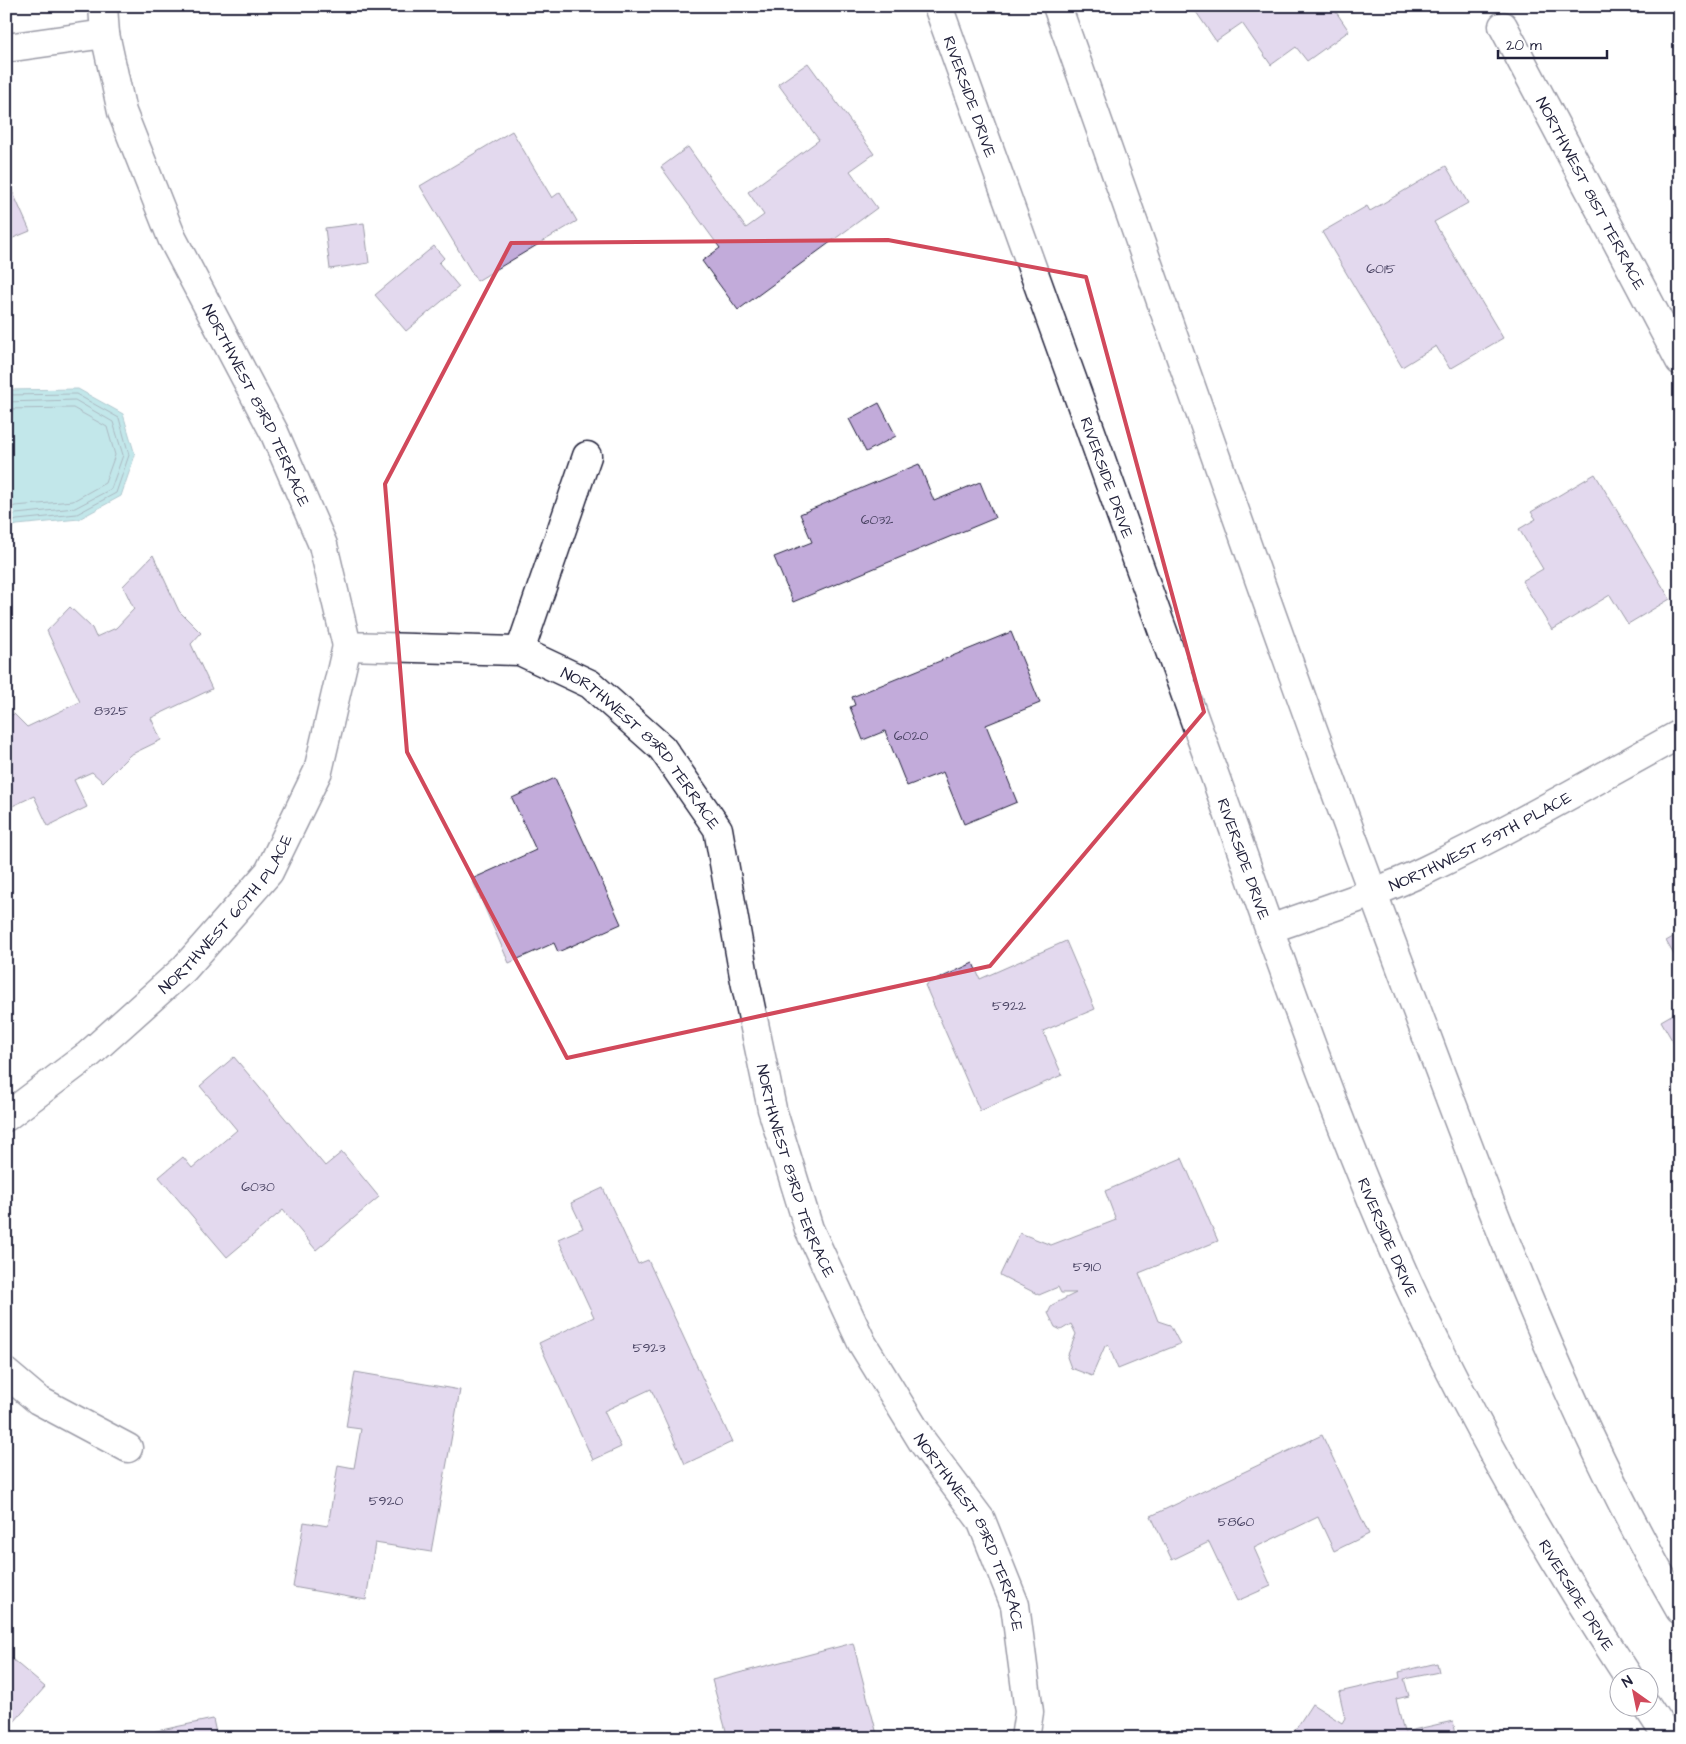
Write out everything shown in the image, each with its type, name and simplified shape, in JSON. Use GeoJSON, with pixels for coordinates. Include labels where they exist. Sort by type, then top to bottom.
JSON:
{"type":"FeatureCollection","features":[{"type":"Feature","properties":{"kind":"street","name":"NORTHWEST 83RD TERRACE"},"geometry":{"type":"LineString","coordinates":[[103,6],[105,34],[122,112],[172,238],[274,432],[323,545],[347,646],[520,651],[590,684],[662,748],[718,828],[744,976],[772,1109],[809,1229],[862,1343],[922,1441],[981,1520],[1015,1605],[1029,1712],[1025,1738]]}},
{"type":"Feature","properties":{"kind":"street","name":"RIVERSIDE DRIVE"},"geometry":{"type":"LineString","coordinates":[[938,6],[1270,929],[1334,1104],[1382,1222],[1433,1337],[1461,1393],[1522,1506],[1573,1592],[1621,1666]]}},
{"type":"Feature","properties":{"kind":"street"},"geometry":{"type":"LineString","coordinates":[[1057,6],[1372,892],[1488,1201],[1562,1377],[1617,1492],[1680,1610]]}},
{"type":"Feature","properties":{"kind":"street","name":"NORTHWEST 81ST TERRACE"},"geometry":{"type":"LineString","coordinates":[[1503,26],[1680,361]]}},
{"type":"Feature","properties":{"kind":"street"},"geometry":{"type":"LineString","coordinates":[[6,48],[105,34]]}},
{"type":"Feature","properties":{"kind":"street"},"geometry":{"type":"LineString","coordinates":[[520,651],[587,456]]}},
{"type":"Feature","properties":{"kind":"street","name":"NORTHWEST 60TH PLACE"},"geometry":{"type":"LineString","coordinates":[[6,1117],[88,1055],[184,969],[269,872],[318,772],[347,646]]}},
{"type":"Feature","properties":{"kind":"street","name":"NORTHWEST 59TH PLACE"},"geometry":{"type":"LineString","coordinates":[[1270,929],[1372,892],[1425,870],[1530,817],[1680,734]]}},
{"type":"Feature","properties":{"kind":"street"},"geometry":{"type":"LineString","coordinates":[[6,1373],[38,1400],[128,1448]]}},
{"type":"Feature","properties":{"kind":"street"},"geometry":{"type":"LineString","coordinates":[[1654,1716],[1668,1738]]}},
{"type":"Feature","properties":{"kind":"highlighted area"},"geometry":{"type":"Polygon","coordinates":[[[888,240],[1086,277],[1204,712],[990,966],[567,1058],[407,752],[385,484],[511,243],[888,240]]]}},
{"type":"Feature","properties":{"kind":"water"},"geometry":{"type":"Polygon","coordinates":[[[78,389],[123,414],[135,455],[121,496],[79,519],[17,525],[6,529],[6,390],[78,389]]]}},
{"type":"Feature","properties":{"kind":"building"},"geometry":{"type":"Polygon","coordinates":[[[1192,6],[1332,6],[1349,31],[1307,61],[1296,47],[1271,65],[1242,23],[1216,41],[1192,6]]]}},
{"type":"Feature","properties":{"kind":"building"},"geometry":{"type":"Polygon","coordinates":[[[808,63],[874,154],[850,171],[877,208],[738,310],[702,261],[720,248],[661,167],[688,147],[746,228],[764,215],[748,192],[819,140],[778,84],[808,63]]]}},
{"type":"Feature","properties":{"kind":"building"},"geometry":{"type":"Polygon","coordinates":[[[512,131],[552,198],[560,192],[577,221],[477,281],[420,186],[512,131]]]}},
{"type":"Feature","properties":{"kind":"building"},"geometry":{"type":"Polygon","coordinates":[[[1446,166],[1468,203],[1434,222],[1503,338],[1450,369],[1436,346],[1402,367],[1322,232],[1367,206],[1370,211],[1446,166]]]}},
{"type":"Feature","properties":{"kind":"building"},"geometry":{"type":"Polygon","coordinates":[[[6,177],[30,231],[6,241],[6,177]]]}},
{"type":"Feature","properties":{"kind":"building"},"geometry":{"type":"Polygon","coordinates":[[[364,223],[369,263],[330,269],[325,228],[364,223]]]}},
{"type":"Feature","properties":{"kind":"building"},"geometry":{"type":"Polygon","coordinates":[[[434,246],[444,258],[439,263],[459,287],[406,331],[375,295],[434,246]]]}},
{"type":"Feature","properties":{"kind":"building"},"geometry":{"type":"Polygon","coordinates":[[[879,403],[896,436],[866,452],[849,419],[879,403]]]}},
{"type":"Feature","properties":{"kind":"building"},"geometry":{"type":"Polygon","coordinates":[[[919,464],[934,501],[980,482],[995,518],[793,602],[774,557],[812,542],[800,514],[919,464]]]}},
{"type":"Feature","properties":{"kind":"building"},"geometry":{"type":"Polygon","coordinates":[[[1595,474],[1670,599],[1628,624],[1610,595],[1552,630],[1522,581],[1543,569],[1519,529],[1536,519],[1531,512],[1595,474]]]}},
{"type":"Feature","properties":{"kind":"building"},"geometry":{"type":"Polygon","coordinates":[[[153,555],[179,611],[201,633],[191,644],[212,689],[151,718],[161,740],[130,755],[103,782],[92,772],[74,780],[87,807],[48,826],[34,796],[6,809],[6,717],[14,714],[27,727],[80,702],[47,631],[70,607],[92,628],[96,637],[116,628],[134,609],[123,586],[153,555]]]}},
{"type":"Feature","properties":{"kind":"building"},"geometry":{"type":"Polygon","coordinates":[[[1011,632],[1040,703],[986,725],[1017,802],[964,824],[943,772],[907,786],[885,731],[863,740],[850,707],[855,705],[852,697],[1011,632]]]}},
{"type":"Feature","properties":{"kind":"building"},"geometry":{"type":"Polygon","coordinates":[[[555,778],[621,924],[558,952],[554,943],[509,963],[472,879],[536,850],[512,798],[555,778]]]}},
{"type":"Feature","properties":{"kind":"building"},"geometry":{"type":"Polygon","coordinates":[[[1680,933],[1680,965],[1666,941],[1680,933]]]}},
{"type":"Feature","properties":{"kind":"building"},"geometry":{"type":"Polygon","coordinates":[[[1066,941],[1095,1009],[1043,1031],[1062,1075],[980,1111],[925,985],[973,963],[980,979],[1066,941]]]}},
{"type":"Feature","properties":{"kind":"building"},"geometry":{"type":"Polygon","coordinates":[[[1680,1010],[1680,1054],[1661,1021],[1680,1010]]]}},
{"type":"Feature","properties":{"kind":"building"},"geometry":{"type":"Polygon","coordinates":[[[234,1057],[325,1166],[342,1152],[379,1197],[316,1250],[283,1210],[227,1257],[159,1177],[183,1157],[192,1168],[237,1130],[200,1086],[234,1057]]]}},
{"type":"Feature","properties":{"kind":"building"},"geometry":{"type":"Polygon","coordinates":[[[1182,1158],[1218,1241],[1139,1273],[1158,1321],[1170,1325],[1180,1344],[1118,1369],[1108,1344],[1105,1346],[1092,1376],[1071,1368],[1067,1357],[1076,1334],[1071,1324],[1061,1330],[1055,1327],[1048,1313],[1052,1305],[1076,1293],[1061,1293],[1058,1287],[1039,1295],[1000,1275],[1020,1233],[1051,1245],[1116,1220],[1105,1191],[1182,1158]]]}},
{"type":"Feature","properties":{"kind":"building"},"geometry":{"type":"Polygon","coordinates":[[[603,1188],[638,1264],[648,1260],[732,1442],[685,1464],[651,1389],[604,1411],[621,1447],[593,1460],[539,1343],[594,1317],[558,1239],[583,1228],[571,1203],[603,1188]]]}},
{"type":"Feature","properties":{"kind":"building"},"geometry":{"type":"Polygon","coordinates":[[[355,1372],[460,1390],[431,1552],[375,1543],[366,1600],[293,1587],[304,1522],[328,1526],[338,1465],[354,1468],[361,1429],[346,1427],[355,1372]]]}},
{"type":"Feature","properties":{"kind":"building"},"geometry":{"type":"Polygon","coordinates":[[[1322,1435],[1369,1534],[1334,1551],[1318,1517],[1254,1548],[1271,1586],[1237,1601],[1209,1542],[1172,1560],[1151,1516],[1322,1435]]]}},
{"type":"Feature","properties":{"kind":"building"},"geometry":{"type":"Polygon","coordinates":[[[853,1643],[878,1738],[728,1738],[712,1680],[853,1643]]]}},
{"type":"Feature","properties":{"kind":"building"},"geometry":{"type":"Polygon","coordinates":[[[6,1654],[45,1687],[6,1731],[6,1654]]]}},
{"type":"Feature","properties":{"kind":"building"},"geometry":{"type":"Polygon","coordinates":[[[1437,1663],[1439,1672],[1404,1679],[1409,1696],[1396,1699],[1404,1732],[1453,1721],[1457,1738],[1290,1738],[1312,1704],[1342,1723],[1345,1718],[1339,1692],[1400,1678],[1399,1672],[1437,1663]]]}},
{"type":"Feature","properties":{"kind":"building"},"geometry":{"type":"Polygon","coordinates":[[[213,1719],[217,1738],[124,1738],[213,1719]]]}}]}
